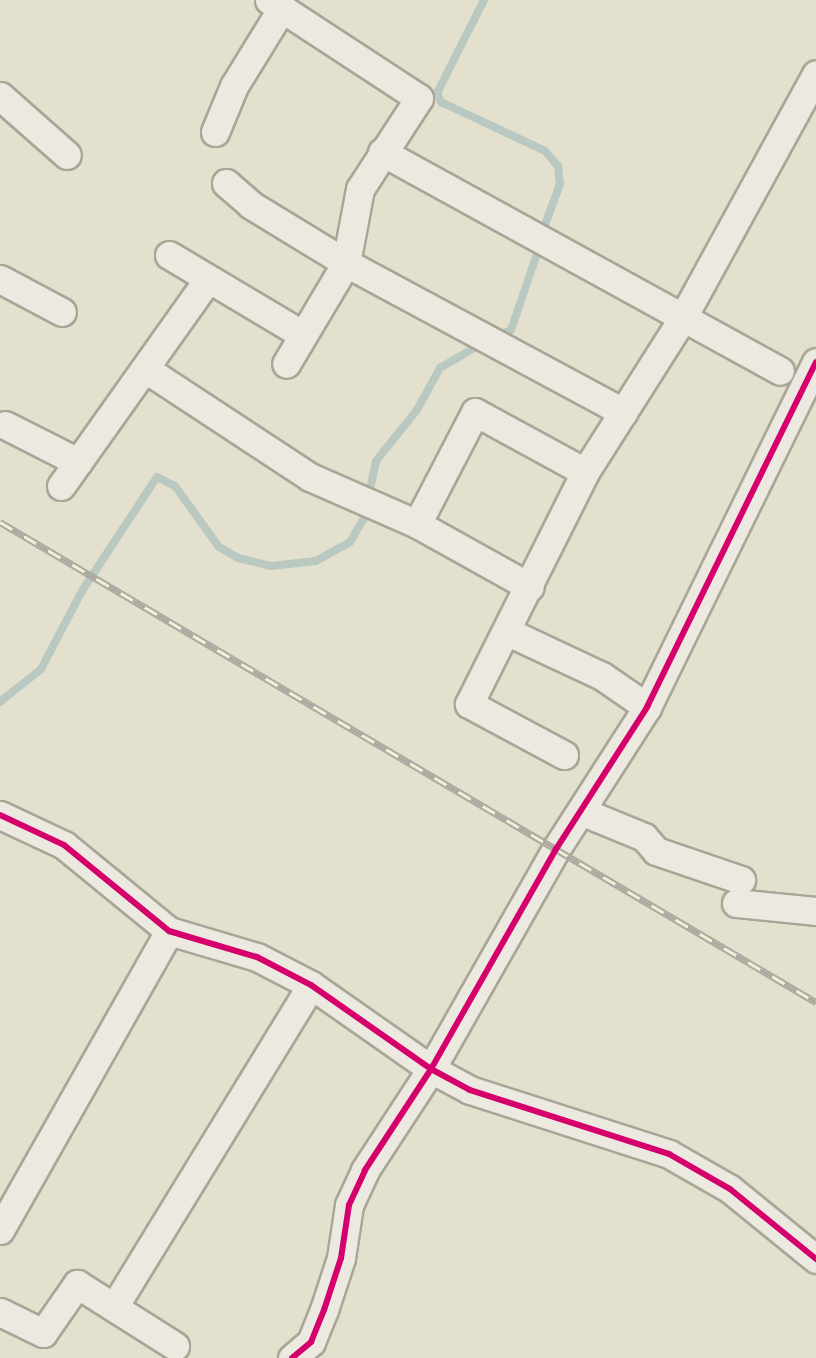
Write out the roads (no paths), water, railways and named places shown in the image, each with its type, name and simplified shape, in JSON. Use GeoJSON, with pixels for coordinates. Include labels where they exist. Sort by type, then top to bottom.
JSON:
{"type":"FeatureCollection","features":[{"type":"Feature","properties":{"kind":"street"},"geometry":{"type":"LineString","coordinates":[[215,132],[234,86],[275,4],[419,98],[360,189],[346,263],[286,364]]}},
{"type":"Feature","properties":{"kind":"street"},"geometry":{"type":"LineString","coordinates":[[564,755],[469,704],[508,632],[585,472],[682,319],[816,74]]}},
{"type":"Feature","properties":{"kind":"street"},"geometry":{"type":"LineString","coordinates":[[0,96],[67,155]]}},
{"type":"Feature","properties":{"kind":"street"},"geometry":{"type":"LineString","coordinates":[[382,152],[780,371]]}},
{"type":"Feature","properties":{"kind":"street"},"geometry":{"type":"LineString","coordinates":[[225,183],[251,205],[346,263],[623,412]]}},
{"type":"Feature","properties":{"kind":"street"},"geometry":{"type":"LineString","coordinates":[[169,255],[303,335]]}},
{"type":"Feature","properties":{"kind":"street"},"geometry":{"type":"LineString","coordinates":[[0,279],[62,312]]}},
{"type":"Feature","properties":{"kind":"street"},"geometry":{"type":"LineString","coordinates":[[61,486],[147,370],[208,279]]}},
{"type":"Feature","properties":{"kind":"street"},"geometry":{"type":"LineString","coordinates":[[292,1358],[311,1342],[324,1310],[341,1258],[349,1205],[365,1170],[431,1069],[556,849],[583,812],[647,707],[816,362]]}},
{"type":"Feature","properties":{"kind":"street"},"geometry":{"type":"LineString","coordinates":[[147,370],[310,477],[366,499],[417,524],[530,587]]}},
{"type":"Feature","properties":{"kind":"street"},"geometry":{"type":"LineString","coordinates":[[417,524],[475,412],[585,472]]}},
{"type":"Feature","properties":{"kind":"street"},"geometry":{"type":"LineString","coordinates":[[5,425],[78,462]]}},
{"type":"Feature","properties":{"kind":"street"},"geometry":{"type":"LineString","coordinates":[[508,632],[602,676],[647,707]]}},
{"type":"Feature","properties":{"kind":"street"},"geometry":{"type":"LineString","coordinates":[[583,812],[644,837],[656,851],[738,891],[816,911]]}},
{"type":"Feature","properties":{"kind":"street"},"geometry":{"type":"LineString","coordinates":[[0,815],[64,845],[169,932],[257,957],[311,985],[431,1069],[470,1089],[669,1154],[730,1189],[816,1259]]}},
{"type":"Feature","properties":{"kind":"street"},"geometry":{"type":"LineString","coordinates":[[0,1230],[169,932]]}},
{"type":"Feature","properties":{"kind":"street"},"geometry":{"type":"LineString","coordinates":[[114,1307],[311,985]]}},
{"type":"Feature","properties":{"kind":"street"},"geometry":{"type":"LineString","coordinates":[[0,1312],[43,1333],[76,1284],[175,1346]]}},
{"type":"Feature","properties":{"kind":"waterway"},"geometry":{"type":"LineString","coordinates":[[484,0],[437,93],[441,102],[545,151],[558,166],[560,184],[542,233]]}},
{"type":"Feature","properties":{"kind":"waterway"},"geometry":{"type":"LineString","coordinates":[[497,336],[511,330],[540,245]]}},
{"type":"Feature","properties":{"kind":"waterway"},"geometry":{"type":"LineString","coordinates":[[0,702],[41,669],[82,591],[157,477],[175,486],[219,547],[238,558],[271,566],[316,561],[350,542],[364,518],[376,461],[417,410],[440,368],[481,344]]}},
{"type":"Feature","properties":{"kind":"railway"},"geometry":{"type":"LineString","coordinates":[[0,522],[816,1002]]}}]}
